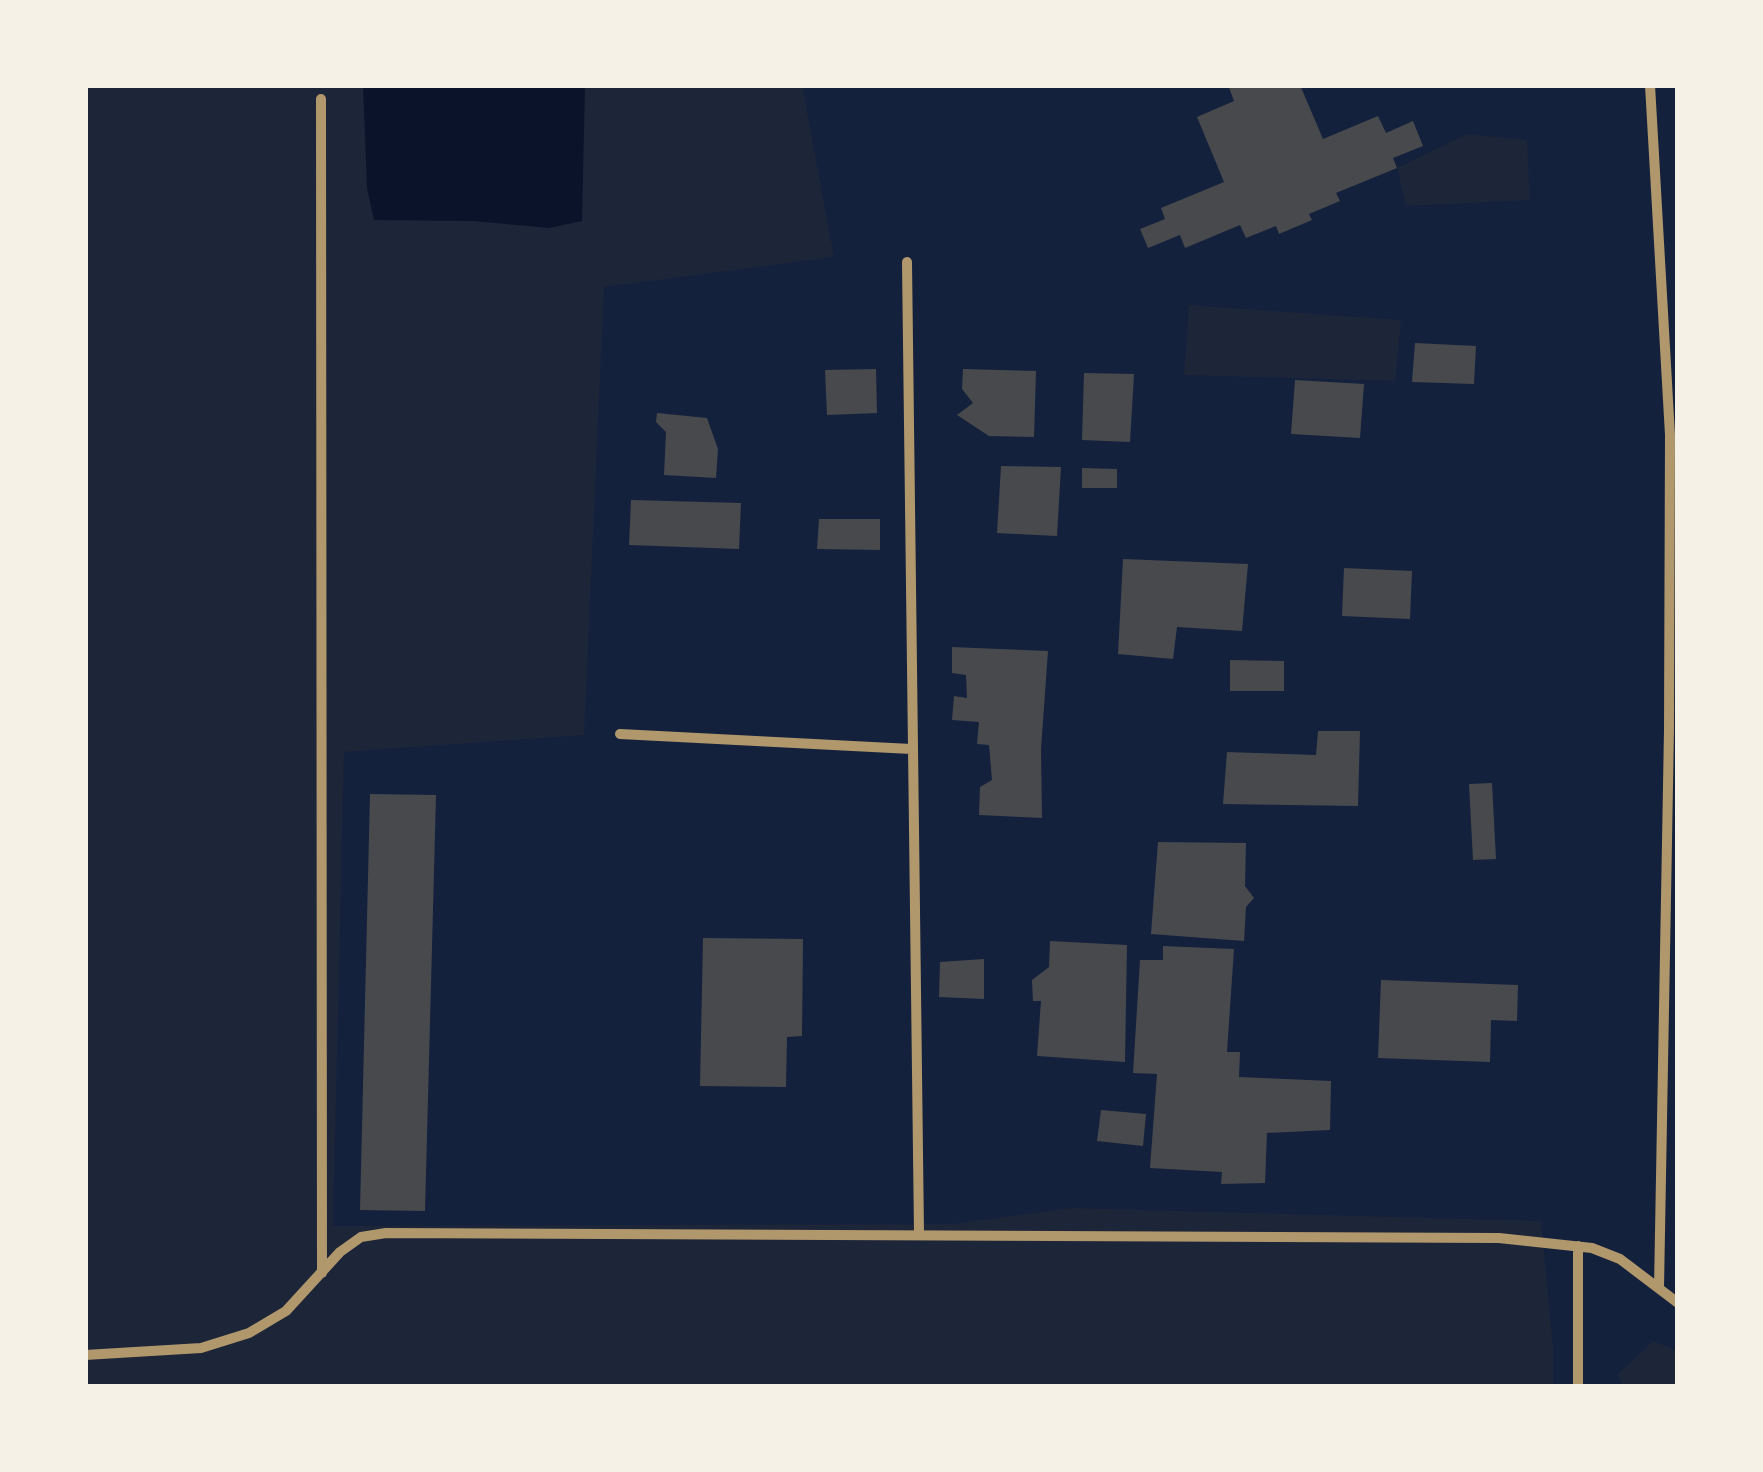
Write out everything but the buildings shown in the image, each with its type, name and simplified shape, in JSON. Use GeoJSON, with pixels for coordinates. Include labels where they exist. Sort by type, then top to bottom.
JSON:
{"type":"FeatureCollection","features":[{"type":"Feature","properties":{"kind":"street"},"geometry":{"type":"LineString","coordinates":[[1650,85],[1670,435],[1659,1288]]}},
{"type":"Feature","properties":{"kind":"street"},"geometry":{"type":"LineString","coordinates":[[321,99],[322,1274]]}},
{"type":"Feature","properties":{"kind":"street"},"geometry":{"type":"LineString","coordinates":[[907,262],[919,1234]]}},
{"type":"Feature","properties":{"kind":"street"},"geometry":{"type":"LineString","coordinates":[[1664,321],[1678,320]]}},
{"type":"Feature","properties":{"kind":"street"},"geometry":{"type":"LineString","coordinates":[[620,734],[911,749]]}},
{"type":"Feature","properties":{"kind":"street"},"geometry":{"type":"LineString","coordinates":[[85,1355],[201,1348],[249,1332],[286,1311],[340,1252],[361,1237],[386,1233],[1499,1238],[1578,1246],[1620,1259],[1678,1302]]}},
{"type":"Feature","properties":{"kind":"street"},"geometry":{"type":"LineString","coordinates":[[1578,1246],[1578,1387]]}},
{"type":"Feature","properties":{"kind":"shaded area"},"geometry":{"type":"Polygon","coordinates":[[[85,85],[802,85],[834,257],[604,287],[584,735],[344,752],[333,1226],[952,1224],[1071,1208],[1541,1221],[1553,1387],[85,1387],[85,85]]]}},
{"type":"Feature","properties":{"kind":"shaded area"},"geometry":{"type":"Polygon","coordinates":[[[363,85],[585,85],[582,221],[549,228],[473,221],[374,220],[367,188],[363,85]]]}},
{"type":"Feature","properties":{"kind":"shaded area"},"geometry":{"type":"Polygon","coordinates":[[[1467,134],[1527,140],[1530,200],[1406,206],[1397,168],[1467,134]]]}},
{"type":"Feature","properties":{"kind":"shaded area"},"geometry":{"type":"Polygon","coordinates":[[[1189,305],[1401,320],[1395,381],[1184,375],[1189,305]]]}},
{"type":"Feature","properties":{"kind":"shaded area"},"geometry":{"type":"Polygon","coordinates":[[[1653,1341],[1678,1351],[1678,1387],[1623,1387],[1618,1374],[1653,1341]]]}}]}
